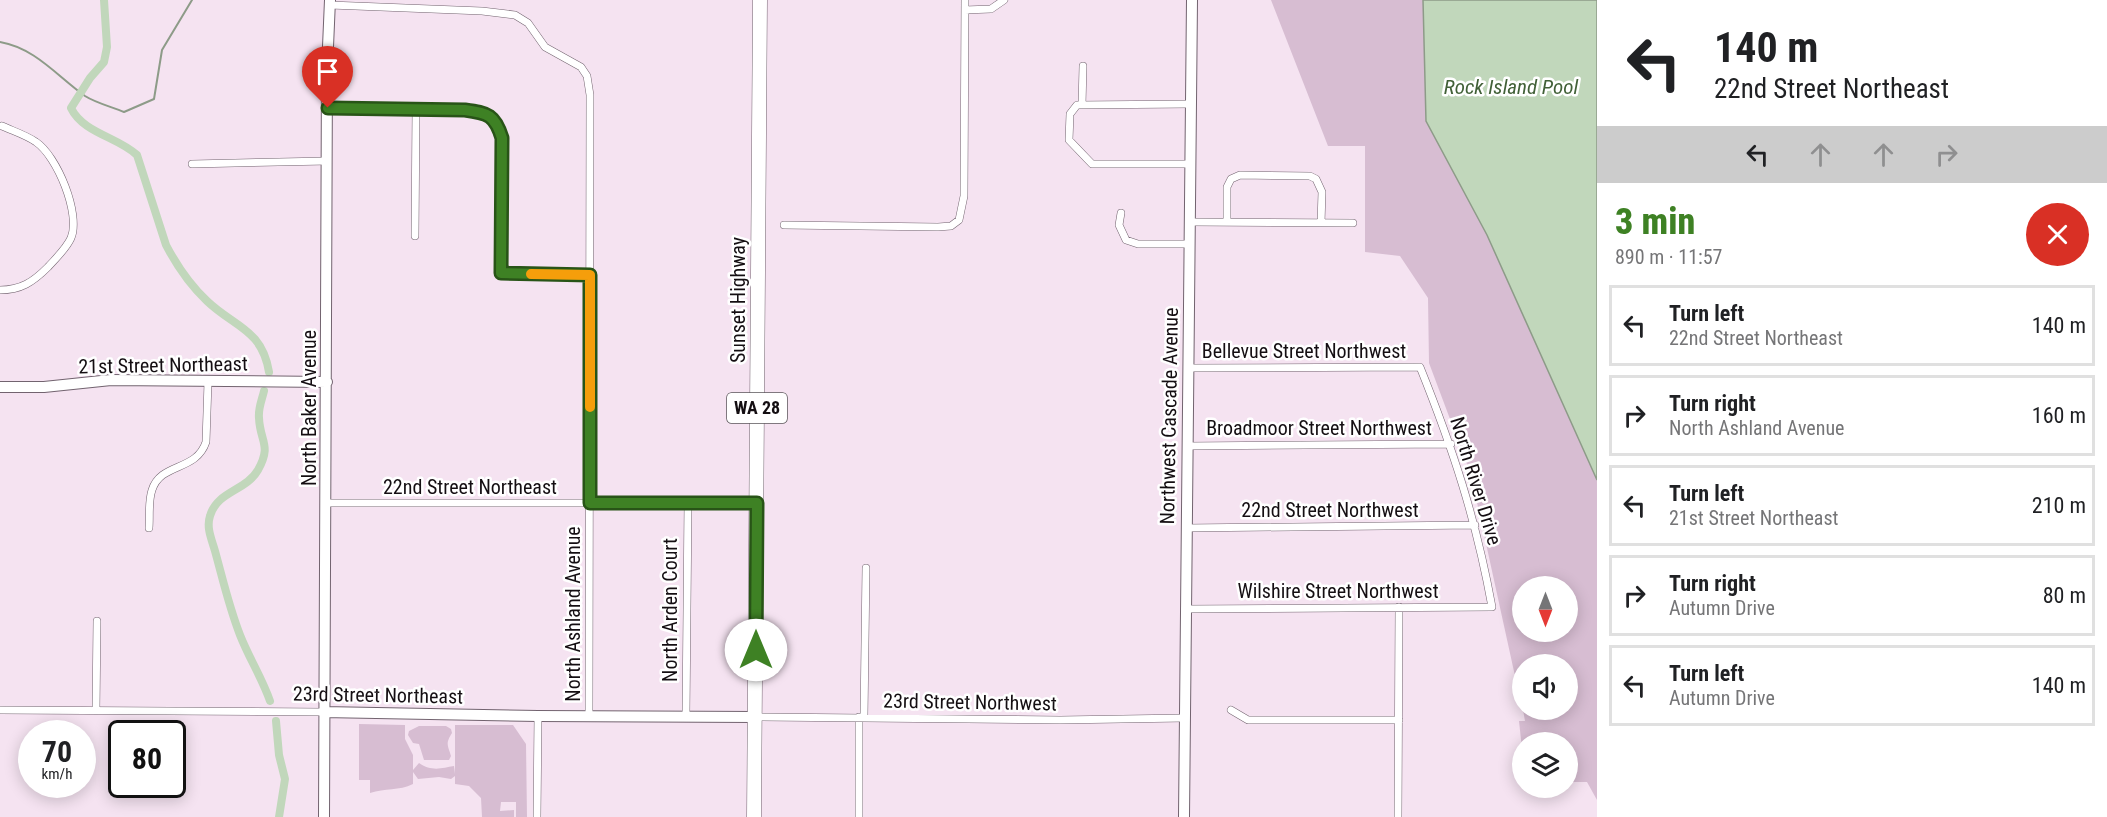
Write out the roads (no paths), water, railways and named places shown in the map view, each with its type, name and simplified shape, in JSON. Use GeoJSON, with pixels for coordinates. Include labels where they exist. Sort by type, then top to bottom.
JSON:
{"type":"FeatureCollection","features":[{"type":"Feature","properties":{"kind":"highway","name":"Sunset Highway"},"geometry":{"type":"LineString","coordinates":[[754,817],[760,0]]}},
{"type":"Feature","properties":{"kind":"street"},"geometry":{"type":"LineString","coordinates":[[784,225],[945,227],[959,220],[964,196],[965,0]]}},
{"type":"Feature","properties":{"kind":"street"},"geometry":{"type":"LineString","coordinates":[[965,10],[986,10],[1004,0]]}},
{"type":"Feature","properties":{"kind":"street","name":"Northwest Cascade Avenue"},"geometry":{"type":"LineString","coordinates":[[1184,817],[1192,0]]}},
{"type":"Feature","properties":{"kind":"street","name":"North Ashland Avenue"},"geometry":{"type":"LineString","coordinates":[[330,2],[503,13],[522,18],[545,47],[581,67],[590,85],[589,716]]}},
{"type":"Feature","properties":{"kind":"street","name":"North Baker Avenue"},"geometry":{"type":"LineString","coordinates":[[324,817],[327,161],[330,2]]}},
{"type":"Feature","properties":{"kind":"street"},"geometry":{"type":"LineString","coordinates":[[1082,105],[1083,66]]}},
{"type":"Feature","properties":{"kind":"street"},"geometry":{"type":"LineString","coordinates":[[1190,104],[1077,105],[1070,114],[1069,140],[1092,164],[1190,164]]}},
{"type":"Feature","properties":{"kind":"street"},"geometry":{"type":"LineString","coordinates":[[328,108],[416,109],[485,113],[497,123],[502,138],[501,273],[590,275]]}},
{"type":"Feature","properties":{"kind":"street"},"geometry":{"type":"LineString","coordinates":[[416,109],[416,236]]}},
{"type":"Feature","properties":{"kind":"street"},"geometry":{"type":"LineString","coordinates":[[0,290],[14,290],[28,285],[41,274],[64,250],[72,237],[74,224],[66,190],[44,148],[37,142],[2,126]]}},
{"type":"Feature","properties":{"kind":"street"},"geometry":{"type":"LineString","coordinates":[[192,164],[327,161]]}},
{"type":"Feature","properties":{"kind":"street"},"geometry":{"type":"LineString","coordinates":[[1227,222],[1227,186],[1231,179],[1240,176],[1310,176],[1316,179],[1322,192],[1321,223]]}},
{"type":"Feature","properties":{"kind":"street"},"geometry":{"type":"LineString","coordinates":[[1121,213],[1119,225],[1126,240],[1138,244],[1190,244]]}},
{"type":"Feature","properties":{"kind":"street"},"geometry":{"type":"LineString","coordinates":[[1190,222],[1353,223]]}},
{"type":"Feature","properties":{"kind":"street","name":"Bellevue Street Northwest"},"geometry":{"type":"LineString","coordinates":[[1188,368],[1420,367]]}},
{"type":"Feature","properties":{"kind":"street","name":"North River Drive"},"geometry":{"type":"LineString","coordinates":[[1420,367],[1451,444],[1475,525],[1492,607]]}},
{"type":"Feature","properties":{"kind":"street","name":"21st Street Northeast"},"geometry":{"type":"LineString","coordinates":[[0,387],[44,387],[111,380],[327,382]]}},
{"type":"Feature","properties":{"kind":"street"},"geometry":{"type":"LineString","coordinates":[[149,528],[150,497],[157,480],[169,471],[188,463],[203,450],[206,442],[208,382]]}},
{"type":"Feature","properties":{"kind":"street","name":"Broadmoor Street Northwest"},"geometry":{"type":"LineString","coordinates":[[1187,446],[1451,444]]}},
{"type":"Feature","properties":{"kind":"street","name":"22nd Street Northeast"},"geometry":{"type":"LineString","coordinates":[[326,503],[757,503]]}},
{"type":"Feature","properties":{"kind":"street","name":"North Arden Court"},"geometry":{"type":"LineString","coordinates":[[686,716],[688,503]]}},
{"type":"Feature","properties":{"kind":"street","name":"22nd Street Northwest"},"geometry":{"type":"LineString","coordinates":[[1186,528],[1475,525]]}},
{"type":"Feature","properties":{"kind":"street"},"geometry":{"type":"LineString","coordinates":[[860,817],[866,568]]}},
{"type":"Feature","properties":{"kind":"street"},"geometry":{"type":"LineString","coordinates":[[1398,817],[1400,607]]}},
{"type":"Feature","properties":{"kind":"street","name":"Wilshire Street Northwest"},"geometry":{"type":"LineString","coordinates":[[1185,609],[1492,607]]}},
{"type":"Feature","properties":{"kind":"street"},"geometry":{"type":"LineString","coordinates":[[96,621],[96,711]]}},
{"type":"Feature","properties":{"kind":"street","name":"23rd Street Northeast"},"geometry":{"type":"LineString","coordinates":[[0,710],[756,717]]}},
{"type":"Feature","properties":{"kind":"street"},"geometry":{"type":"LineString","coordinates":[[1231,710],[1248,720],[1399,720]]}},
{"type":"Feature","properties":{"kind":"street","name":"North Ashland Avenue"},"geometry":{"type":"LineString","coordinates":[[537,817],[538,716]]}},
{"type":"Feature","properties":{"kind":"street","name":"23rd Street Northwest"},"geometry":{"type":"LineString","coordinates":[[756,717],[1060,720],[1184,718]]}},
{"type":"Feature","properties":{"kind":"water","name":"Rock Island Pool"},"geometry":{"type":"Polygon","coordinates":[[[1423,0],[1597,0],[1597,480],[1487,235],[1426,121],[1423,0]]]}},
{"type":"Feature","properties":{"kind":"waterway"},"geometry":{"type":"LineString","coordinates":[[104,0],[107,47],[104,62],[90,78],[71,108],[92,129],[137,155],[166,245],[175,260],[189,282],[207,301],[253,337],[260,346],[269,372]]}},
{"type":"Feature","properties":{"kind":"waterway"},"geometry":{"type":"LineString","coordinates":[[0,42],[13,45],[35,56],[85,96],[124,112],[154,99],[162,50],[192,0]]}},
{"type":"Feature","properties":{"kind":"waterway"},"geometry":{"type":"LineString","coordinates":[[264,391],[259,414],[265,449],[262,462],[253,477],[219,501],[210,516],[209,525],[236,625],[270,701]]}},
{"type":"Feature","properties":{"kind":"waterway"},"geometry":{"type":"LineString","coordinates":[[276,721],[279,755],[285,779],[279,817]]}}]}
